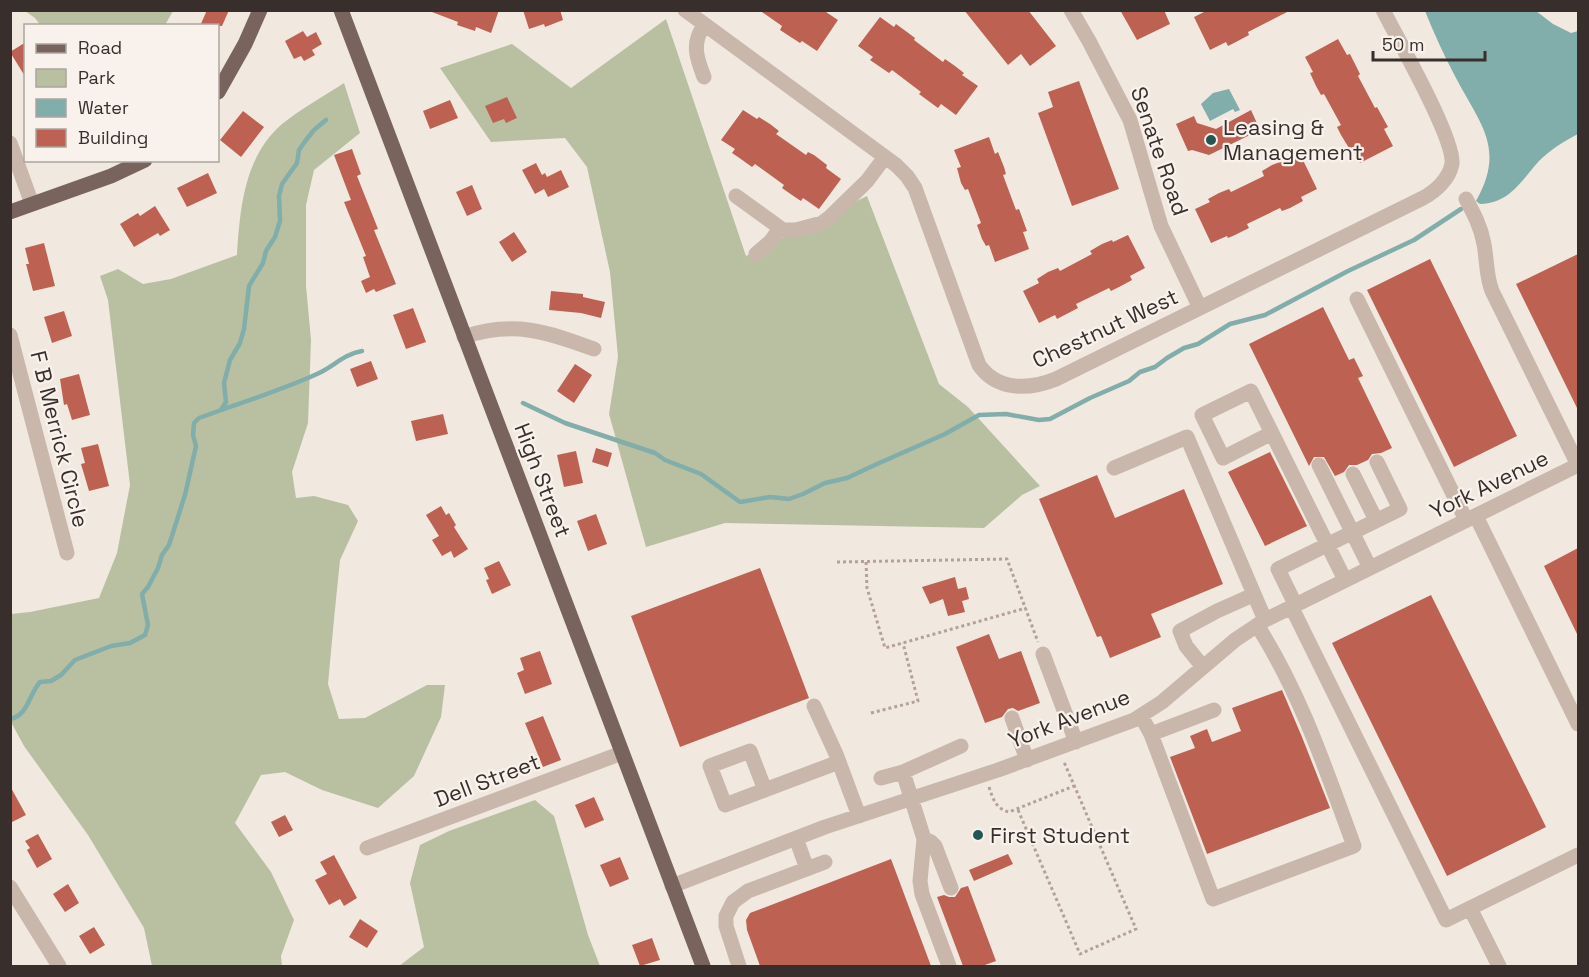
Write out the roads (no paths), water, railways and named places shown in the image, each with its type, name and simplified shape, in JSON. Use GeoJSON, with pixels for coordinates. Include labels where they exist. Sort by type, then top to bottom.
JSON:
{"type":"FeatureCollection","features":[{"type":"Feature","properties":{"kind":"main road"},"geometry":{"type":"LineString","coordinates":[[219,90],[245,44],[260,10]]}},
{"type":"Feature","properties":{"kind":"main road","name":"High Street"},"geometry":{"type":"LineString","coordinates":[[341,10],[703,966]]}},
{"type":"Feature","properties":{"kind":"main road"},"geometry":{"type":"LineString","coordinates":[[10,212],[111,176],[141,162]]}},
{"type":"Feature","properties":{"kind":"street","name":"Chestnut West"},"geometry":{"type":"LineString","coordinates":[[685,10],[885,157],[907,176],[915,188],[975,357],[984,371],[995,381],[1004,385],[1022,387],[1048,383],[1423,198],[1436,189],[1446,178],[1452,164],[1448,140],[1383,10]]}},
{"type":"Feature","properties":{"kind":"street","name":"Senate Road"},"geometry":{"type":"LineString","coordinates":[[1071,10],[1126,110],[1161,226],[1200,308]]}},
{"type":"Feature","properties":{"kind":"street"},"geometry":{"type":"LineString","coordinates":[[704,26],[698,36],[696,47],[704,77]]}},
{"type":"Feature","properties":{"kind":"street"},"geometry":{"type":"LineString","coordinates":[[10,143],[32,204]]}},
{"type":"Feature","properties":{"kind":"street"},"geometry":{"type":"LineString","coordinates":[[736,196],[780,228],[792,231],[825,221],[867,181],[885,157]]}},
{"type":"Feature","properties":{"kind":"street"},"geometry":{"type":"LineString","coordinates":[[1466,200],[1482,234],[1487,275],[1492,291],[1578,465]]}},
{"type":"Feature","properties":{"kind":"street"},"geometry":{"type":"LineString","coordinates":[[756,254],[771,241],[780,228]]}},
{"type":"Feature","properties":{"kind":"street"},"geometry":{"type":"LineString","coordinates":[[1356,299],[1578,724]]}},
{"type":"Feature","properties":{"kind":"street"},"geometry":{"type":"LineString","coordinates":[[464,337],[496,329],[520,328],[538,330],[594,349]]}},
{"type":"Feature","properties":{"kind":"street","name":"F B Merrick Circle"},"geometry":{"type":"LineString","coordinates":[[10,336],[67,553]]}},
{"type":"Feature","properties":{"kind":"street"},"geometry":{"type":"LineString","coordinates":[[1272,433],[1223,458],[1202,415],[1251,390],[1344,580]]}},
{"type":"Feature","properties":{"kind":"street"},"geometry":{"type":"LineString","coordinates":[[1114,468],[1187,437],[1253,595],[1261,623],[1302,709],[1354,846],[1213,899],[1151,734],[1141,716]]}},
{"type":"Feature","properties":{"kind":"street"},"geometry":{"type":"LineString","coordinates":[[1377,462],[1400,509],[1278,569],[1293,605],[1446,920],[1578,855]]}},
{"type":"Feature","properties":{"kind":"street"},"geometry":{"type":"LineString","coordinates":[[1319,465],[1370,568]]}},
{"type":"Feature","properties":{"kind":"street","name":"York Avenue"},"geometry":{"type":"LineString","coordinates":[[672,886],[796,838],[1028,759],[1141,716],[1261,623],[1293,605],[1578,465]]}},
{"type":"Feature","properties":{"kind":"street"},"geometry":{"type":"LineString","coordinates":[[1353,474],[1376,520]]}},
{"type":"Feature","properties":{"kind":"street"},"geometry":{"type":"LineString","coordinates":[[1203,667],[1186,646],[1180,631],[1253,595]]}},
{"type":"Feature","properties":{"kind":"street"},"geometry":{"type":"LineString","coordinates":[[1043,654],[1076,742]]}},
{"type":"Feature","properties":{"kind":"street"},"geometry":{"type":"LineString","coordinates":[[814,706],[839,762],[859,816]]}},
{"type":"Feature","properties":{"kind":"street"},"geometry":{"type":"LineString","coordinates":[[1151,734],[1214,710]]}},
{"type":"Feature","properties":{"kind":"street"},"geometry":{"type":"LineString","coordinates":[[1012,718],[1028,759]]}},
{"type":"Feature","properties":{"kind":"street"},"geometry":{"type":"LineString","coordinates":[[881,778],[903,772],[961,746]]}},
{"type":"Feature","properties":{"kind":"street","name":"Dell Street"},"geometry":{"type":"LineString","coordinates":[[367,848],[622,753]]}},
{"type":"Feature","properties":{"kind":"street"},"geometry":{"type":"LineString","coordinates":[[765,790],[839,762]]}},
{"type":"Feature","properties":{"kind":"street"},"geometry":{"type":"LineString","coordinates":[[903,772],[924,839],[921,888],[949,966]]}},
{"type":"Feature","properties":{"kind":"street"},"geometry":{"type":"LineString","coordinates":[[796,838],[807,869]]}},
{"type":"Feature","properties":{"kind":"street"},"geometry":{"type":"LineString","coordinates":[[924,839],[928,839],[935,846],[951,888]]}},
{"type":"Feature","properties":{"kind":"street"},"geometry":{"type":"LineString","coordinates":[[739,966],[726,929],[726,916],[736,898],[825,862]]}},
{"type":"Feature","properties":{"kind":"street"},"geometry":{"type":"LineString","coordinates":[[10,886],[59,966]]}},
{"type":"Feature","properties":{"kind":"street"},"geometry":{"type":"LineString","coordinates":[[1470,908],[1499,966]]}},
{"type":"Feature","properties":{"kind":"water"},"geometry":{"type":"Polygon","coordinates":[[[1425,11],[1536,11],[1553,24],[1571,33],[1578,31],[1578,134],[1548,153],[1514,190],[1499,200],[1480,204],[1476,201],[1485,182],[1489,166],[1486,137],[1481,123],[1447,61],[1425,11]]]}},
{"type":"Feature","properties":{"kind":"water"},"geometry":{"type":"Polygon","coordinates":[[[1229,89],[1240,110],[1235,112],[1233,109],[1210,121],[1201,104],[1213,93],[1229,89]]]}},
{"type":"Feature","properties":{"kind":"waterway"},"geometry":{"type":"LineString","coordinates":[[10,719],[21,714],[40,682],[51,681],[61,675],[75,660],[111,646],[130,643],[145,635],[148,625],[142,594],[148,587],[169,545],[185,495],[196,446],[193,435],[194,423],[199,418],[221,410],[226,402],[224,383],[230,360],[240,343],[244,329],[249,286],[263,263],[280,221],[279,196],[282,184],[297,163],[299,150],[314,130],[326,120]]}},
{"type":"Feature","properties":{"kind":"waterway"},"geometry":{"type":"LineString","coordinates":[[523,403],[565,423],[655,453],[665,460],[701,474],[740,502],[770,497],[789,499],[825,483],[847,478],[945,434],[979,415],[1006,414],[1039,420],[1050,419],[1129,381],[1140,372],[1155,367],[1184,348],[1198,344],[1230,324],[1265,315],[1348,271],[1414,240],[1461,209]]}},
{"type":"Feature","properties":{"kind":"waterway"},"geometry":{"type":"LineString","coordinates":[[221,410],[305,379],[362,351]]}},
{"type":"Feature","properties":{"kind":"place","name":"Leasing & Management"},"geometry":{"type":"Point","coordinates":[1211,140]}},
{"type":"Feature","properties":{"kind":"place","name":"First Student"},"geometry":{"type":"Point","coordinates":[978,835]}}]}
